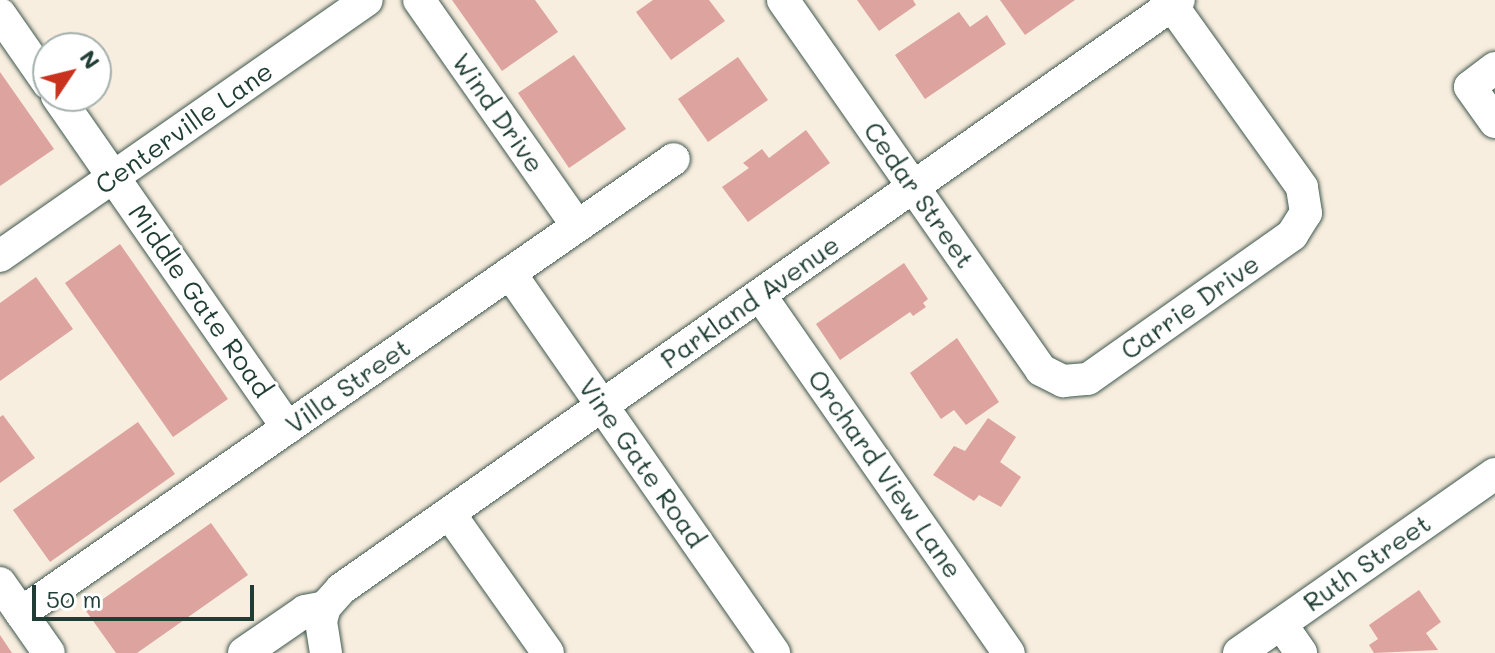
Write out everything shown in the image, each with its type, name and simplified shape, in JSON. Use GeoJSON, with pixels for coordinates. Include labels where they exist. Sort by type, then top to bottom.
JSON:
{"type":"FeatureCollection","features":[{"type":"Feature","properties":{"kind":"street","name":"Centerville Lane"},"geometry":{"type":"LineString","coordinates":[[0,256],[367,0]]}},
{"type":"Feature","properties":{"kind":"street","name":"Wind Drive"},"geometry":{"type":"LineString","coordinates":[[419,0],[577,226]]}},
{"type":"Feature","properties":{"kind":"street","name":"Cedar Street"},"geometry":{"type":"LineString","coordinates":[[783,0],[1041,370],[1063,381]]}},
{"type":"Feature","properties":{"kind":"street","name":"Parkland Avenue"},"geometry":{"type":"LineString","coordinates":[[325,607],[341,589],[915,187],[1173,2]]}},
{"type":"Feature","properties":{"kind":"street","name":"Carrie Drive"},"geometry":{"type":"LineString","coordinates":[[1063,381],[1088,379],[1292,235],[1306,213],[1302,187],[1173,2]]}},
{"type":"Feature","properties":{"kind":"street"},"geometry":{"type":"LineString","coordinates":[[0,14],[32,60]]}},
{"type":"Feature","properties":{"kind":"street"},"geometry":{"type":"LineString","coordinates":[[1495,68],[1470,87],[1495,122]]}},
{"type":"Feature","properties":{"kind":"street","name":"Middle Gate Road"},"geometry":{"type":"LineString","coordinates":[[68,112],[288,428]]}},
{"type":"Feature","properties":{"kind":"street","name":"Villa Street"},"geometry":{"type":"LineString","coordinates":[[21,613],[674,159]]}},
{"type":"Feature","properties":{"kind":"street","name":"Vine Gate Road"},"geometry":{"type":"LineString","coordinates":[[510,273],[774,653]]}},
{"type":"Feature","properties":{"kind":"street","name":"Orchard View Lane"},"geometry":{"type":"LineString","coordinates":[[760,295],[1009,653]]}},
{"type":"Feature","properties":{"kind":"street","name":"Ruth Street"},"geometry":{"type":"LineString","coordinates":[[1239,653],[1495,474]]}},
{"type":"Feature","properties":{"kind":"street"},"geometry":{"type":"LineString","coordinates":[[449,513],[548,653]]}},
{"type":"Feature","properties":{"kind":"street"},"geometry":{"type":"LineString","coordinates":[[0,583],[49,653]]}},
{"type":"Feature","properties":{"kind":"street"},"geometry":{"type":"LineString","coordinates":[[244,653],[305,611],[325,607],[321,631],[326,653]]}},
{"type":"Feature","properties":{"kind":"street"},"geometry":{"type":"LineString","coordinates":[[1281,624],[1301,653]]}},
{"type":"Feature","properties":{"kind":"building"},"geometry":{"type":"Polygon","coordinates":[[[452,0],[535,0],[558,32],[502,71],[452,0]]]}},
{"type":"Feature","properties":{"kind":"building"},"geometry":{"type":"Polygon","coordinates":[[[653,0],[709,0],[725,21],[671,60],[636,12],[653,0]]]}},
{"type":"Feature","properties":{"kind":"building"},"geometry":{"type":"Polygon","coordinates":[[[857,0],[913,0],[916,5],[879,31],[857,0]]]}},
{"type":"Feature","properties":{"kind":"building"},"geometry":{"type":"Polygon","coordinates":[[[1000,0],[1075,0],[1025,35],[1000,0]]]}},
{"type":"Feature","properties":{"kind":"building"},"geometry":{"type":"Polygon","coordinates":[[[959,12],[970,27],[987,15],[1006,44],[925,99],[895,55],[959,12]]]}},
{"type":"Feature","properties":{"kind":"building"},"geometry":{"type":"Polygon","coordinates":[[[574,55],[626,129],[569,168],[518,93],[574,55]]]}},
{"type":"Feature","properties":{"kind":"building"},"geometry":{"type":"Polygon","coordinates":[[[738,57],[768,100],[708,142],[678,99],[738,57]]]}},
{"type":"Feature","properties":{"kind":"building"},"geometry":{"type":"Polygon","coordinates":[[[0,72],[54,149],[0,186],[0,72]]]}},
{"type":"Feature","properties":{"kind":"building"},"geometry":{"type":"Polygon","coordinates":[[[806,130],[830,163],[748,222],[722,187],[749,168],[743,163],[762,149],[769,158],[806,130]]]}},
{"type":"Feature","properties":{"kind":"building"},"geometry":{"type":"Polygon","coordinates":[[[120,244],[228,399],[173,437],[65,283],[120,244]]]}},
{"type":"Feature","properties":{"kind":"building"},"geometry":{"type":"Polygon","coordinates":[[[904,263],[928,299],[923,303],[926,307],[913,316],[910,312],[840,360],[816,324],[904,263]]]}},
{"type":"Feature","properties":{"kind":"building"},"geometry":{"type":"Polygon","coordinates":[[[36,277],[73,329],[0,381],[0,303],[36,277]]]}},
{"type":"Feature","properties":{"kind":"building"},"geometry":{"type":"Polygon","coordinates":[[[957,338],[999,402],[966,425],[954,410],[941,419],[910,373],[957,338]]]}},
{"type":"Feature","properties":{"kind":"building"},"geometry":{"type":"Polygon","coordinates":[[[3,415],[35,458],[0,483],[0,417],[3,415]]]}},
{"type":"Feature","properties":{"kind":"building"},"geometry":{"type":"Polygon","coordinates":[[[988,418],[1016,437],[1000,462],[1021,477],[1001,507],[979,495],[974,501],[933,475],[954,446],[965,451],[988,418]]]}},
{"type":"Feature","properties":{"kind":"building"},"geometry":{"type":"Polygon","coordinates":[[[138,422],[175,474],[50,562],[13,510],[138,422]]]}},
{"type":"Feature","properties":{"kind":"building"},"geometry":{"type":"Polygon","coordinates":[[[211,523],[248,575],[137,653],[116,653],[86,611],[211,523]]]}},
{"type":"Feature","properties":{"kind":"building"},"geometry":{"type":"Polygon","coordinates":[[[1419,590],[1441,622],[1426,633],[1438,650],[1374,653],[1369,645],[1378,639],[1369,625],[1419,590]]]}},
{"type":"Feature","properties":{"kind":"building"},"geometry":{"type":"Polygon","coordinates":[[[0,635],[12,653],[0,653],[0,635]]]}}]}
